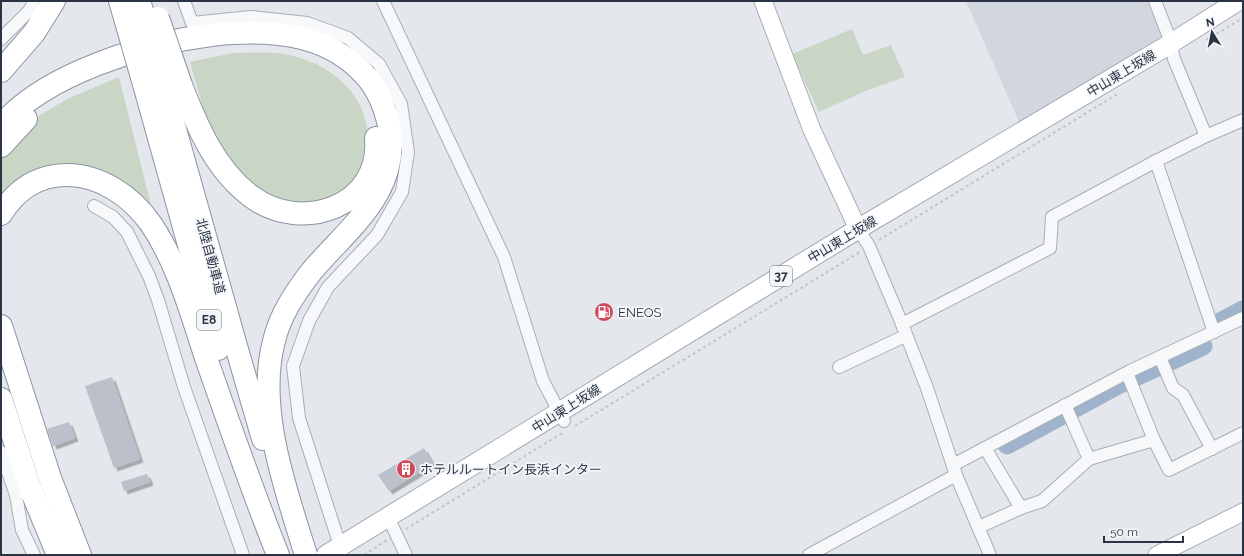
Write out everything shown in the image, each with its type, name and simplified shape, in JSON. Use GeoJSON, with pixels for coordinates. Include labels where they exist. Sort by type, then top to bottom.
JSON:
{"type":"FeatureCollection","features":[{"type":"Feature","properties":{"kind":"highway"},"geometry":{"type":"LineString","coordinates":[[1,71],[34,33],[54,1]]}},
{"type":"Feature","properties":{"kind":"highway","name":"北陸自動車道"},"geometry":{"type":"LineString","coordinates":[[120,1],[144,13],[164,90],[213,332],[289,548]]}},
{"type":"Feature","properties":{"kind":"highway"},"geometry":{"type":"LineString","coordinates":[[1,146],[19,124],[46,104],[77,87],[113,72],[160,58],[191,51],[243,45],[274,46],[312,54],[327,61],[340,70],[361,91],[372,115],[376,141],[373,164],[368,177],[362,186],[345,202],[322,212],[293,214],[278,211],[265,205],[242,189],[218,161],[199,128],[164,90],[144,13]]}},
{"type":"Feature","properties":{"kind":"highway"},"geometry":{"type":"LineString","coordinates":[[1,126],[18,109],[68,78],[129,54],[201,36],[260,32],[295,36],[310,40],[336,51],[348,58],[368,78],[382,102],[390,132],[390,148],[384,180],[376,197],[364,213],[312,271],[298,290],[279,324],[270,357],[269,392],[271,414],[280,462],[289,548]]}},
{"type":"Feature","properties":{"kind":"highway"},"geometry":{"type":"LineString","coordinates":[[1,214],[16,194],[26,186],[48,177],[71,175],[96,180],[108,185],[130,201],[147,219],[168,255],[182,289],[237,448],[289,548]]}},
{"type":"Feature","properties":{"kind":"highway"},"geometry":{"type":"LineString","coordinates":[[2,331],[76,555]]}},
{"type":"Feature","properties":{"kind":"highway"},"geometry":{"type":"LineString","coordinates":[[1,399],[29,484],[58,555]]}},
{"type":"Feature","properties":{"kind":"highway"},"geometry":{"type":"LineString","coordinates":[[50,478],[80,555]]}},
{"type":"Feature","properties":{"kind":"main road","name":"中山東上坂線"},"geometry":{"type":"LineString","coordinates":[[1172,50],[1238,1]]}},
{"type":"Feature","properties":{"kind":"main road","name":"中山東上坂線"},"geometry":{"type":"LineString","coordinates":[[340,553],[392,527],[565,423],[1172,50],[1243,11]]}},
{"type":"Feature","properties":{"kind":"street"},"geometry":{"type":"LineString","coordinates":[[1,40],[30,10],[34,1]]}},
{"type":"Feature","properties":{"kind":"street"},"geometry":{"type":"LineString","coordinates":[[184,1],[192,23],[251,17],[272,19],[308,23],[348,38],[379,64],[401,104],[408,152],[402,192],[377,235],[328,287],[309,321],[293,366],[299,418],[340,553]]}},
{"type":"Feature","properties":{"kind":"street"},"geometry":{"type":"LineString","coordinates":[[383,1],[504,257],[543,381],[565,423]]}},
{"type":"Feature","properties":{"kind":"street"},"geometry":{"type":"LineString","coordinates":[[763,1],[812,130],[864,238],[904,330],[927,388],[954,470],[990,555]]}},
{"type":"Feature","properties":{"kind":"street"},"geometry":{"type":"LineString","coordinates":[[1155,1],[1172,50],[1206,136]]}},
{"type":"Feature","properties":{"kind":"street"},"geometry":{"type":"LineString","coordinates":[[839,367],[1050,248],[1052,217],[1156,161],[1206,136],[1243,120]]}},
{"type":"Feature","properties":{"kind":"street"},"geometry":{"type":"LineString","coordinates":[[1156,161],[1214,332]]}},
{"type":"Feature","properties":{"kind":"street"},"geometry":{"type":"LineString","coordinates":[[94,206],[113,218],[127,232],[149,276],[158,300],[184,387],[243,555]]}},
{"type":"Feature","properties":{"kind":"street"},"geometry":{"type":"LineString","coordinates":[[815,554],[954,470],[985,448],[1127,372],[1243,318]]}},
{"type":"Feature","properties":{"kind":"street"},"geometry":{"type":"LineString","coordinates":[[1160,357],[1173,388],[1183,395],[1212,449]]}},
{"type":"Feature","properties":{"kind":"street"},"geometry":{"type":"LineString","coordinates":[[1127,372],[1154,440],[1169,470],[1243,433]]}},
{"type":"Feature","properties":{"kind":"street"},"geometry":{"type":"LineString","coordinates":[[1065,405],[1089,459]]}},
{"type":"Feature","properties":{"kind":"street"},"geometry":{"type":"LineString","coordinates":[[979,527],[1021,508],[1042,501],[1089,459],[1154,440]]}},
{"type":"Feature","properties":{"kind":"street"},"geometry":{"type":"LineString","coordinates":[[985,448],[1021,508]]}},
{"type":"Feature","properties":{"kind":"street"},"geometry":{"type":"LineString","coordinates":[[1,452],[16,495],[22,530],[34,555]]}},
{"type":"Feature","properties":{"kind":"street"},"geometry":{"type":"LineString","coordinates":[[1157,555],[1243,512]]}},
{"type":"Feature","properties":{"kind":"street"},"geometry":{"type":"LineString","coordinates":[[392,527],[406,555]]}},
{"type":"Feature","properties":{"kind":"path"},"geometry":{"type":"LineString","coordinates":[[1205,40],[1243,18]]}},
{"type":"Feature","properties":{"kind":"path"},"geometry":{"type":"LineString","coordinates":[[364,555],[392,527],[565,423],[864,238],[1120,92]]}},
{"type":"Feature","properties":{"kind":"shaded area"},"geometry":{"type":"Polygon","coordinates":[[[966,1],[1150,1],[1163,36],[1020,124],[966,1]]]}},
{"type":"Feature","properties":{"kind":"green space"},"geometry":{"type":"Polygon","coordinates":[[[852,29],[863,55],[891,45],[905,77],[868,90],[819,112],[792,54],[852,29]]]}},
{"type":"Feature","properties":{"kind":"green space"},"geometry":{"type":"Polygon","coordinates":[[[233,53],[276,53],[307,60],[322,67],[335,76],[357,99],[363,113],[367,129],[368,151],[366,167],[349,187],[332,201],[286,203],[251,187],[216,142],[206,118],[190,62],[233,53]]]}},
{"type":"Feature","properties":{"kind":"green space"},"geometry":{"type":"Polygon","coordinates":[[[119,77],[153,213],[104,173],[1,200],[1,158],[15,139],[37,117],[67,99],[119,77]]]}},
{"type":"Feature","properties":{"kind":"building"},"geometry":{"type":"Polygon","coordinates":[[[112,377],[140,459],[114,468],[85,386],[112,377]]]}},
{"type":"Feature","properties":{"kind":"building"},"geometry":{"type":"Polygon","coordinates":[[[69,422],[75,438],[53,446],[47,429],[69,422]]]}},
{"type":"Feature","properties":{"kind":"building","name":"ホテルルートイン長浜インター"},"geometry":{"type":"Polygon","coordinates":[[[424,448],[433,464],[389,491],[378,475],[424,448]]]}},
{"type":"Feature","properties":{"kind":"building"},"geometry":{"type":"Polygon","coordinates":[[[147,474],[150,482],[124,491],[121,482],[147,474]]]}},
{"type":"Feature","properties":{"kind":"waterway"},"geometry":{"type":"LineString","coordinates":[[1222,321],[1243,310]]}},
{"type":"Feature","properties":{"kind":"waterway"},"geometry":{"type":"LineString","coordinates":[[1007,445],[1120,384],[1203,346]]}},
{"type":"Feature","properties":{"kind":"place","name":"ENEOS"},"geometry":{"type":"Point","coordinates":[604,312]}},
{"type":"Feature","properties":{"kind":"place","name":"ホテルルートイン長浜インター"},"geometry":{"type":"Point","coordinates":[406,469]}}]}
